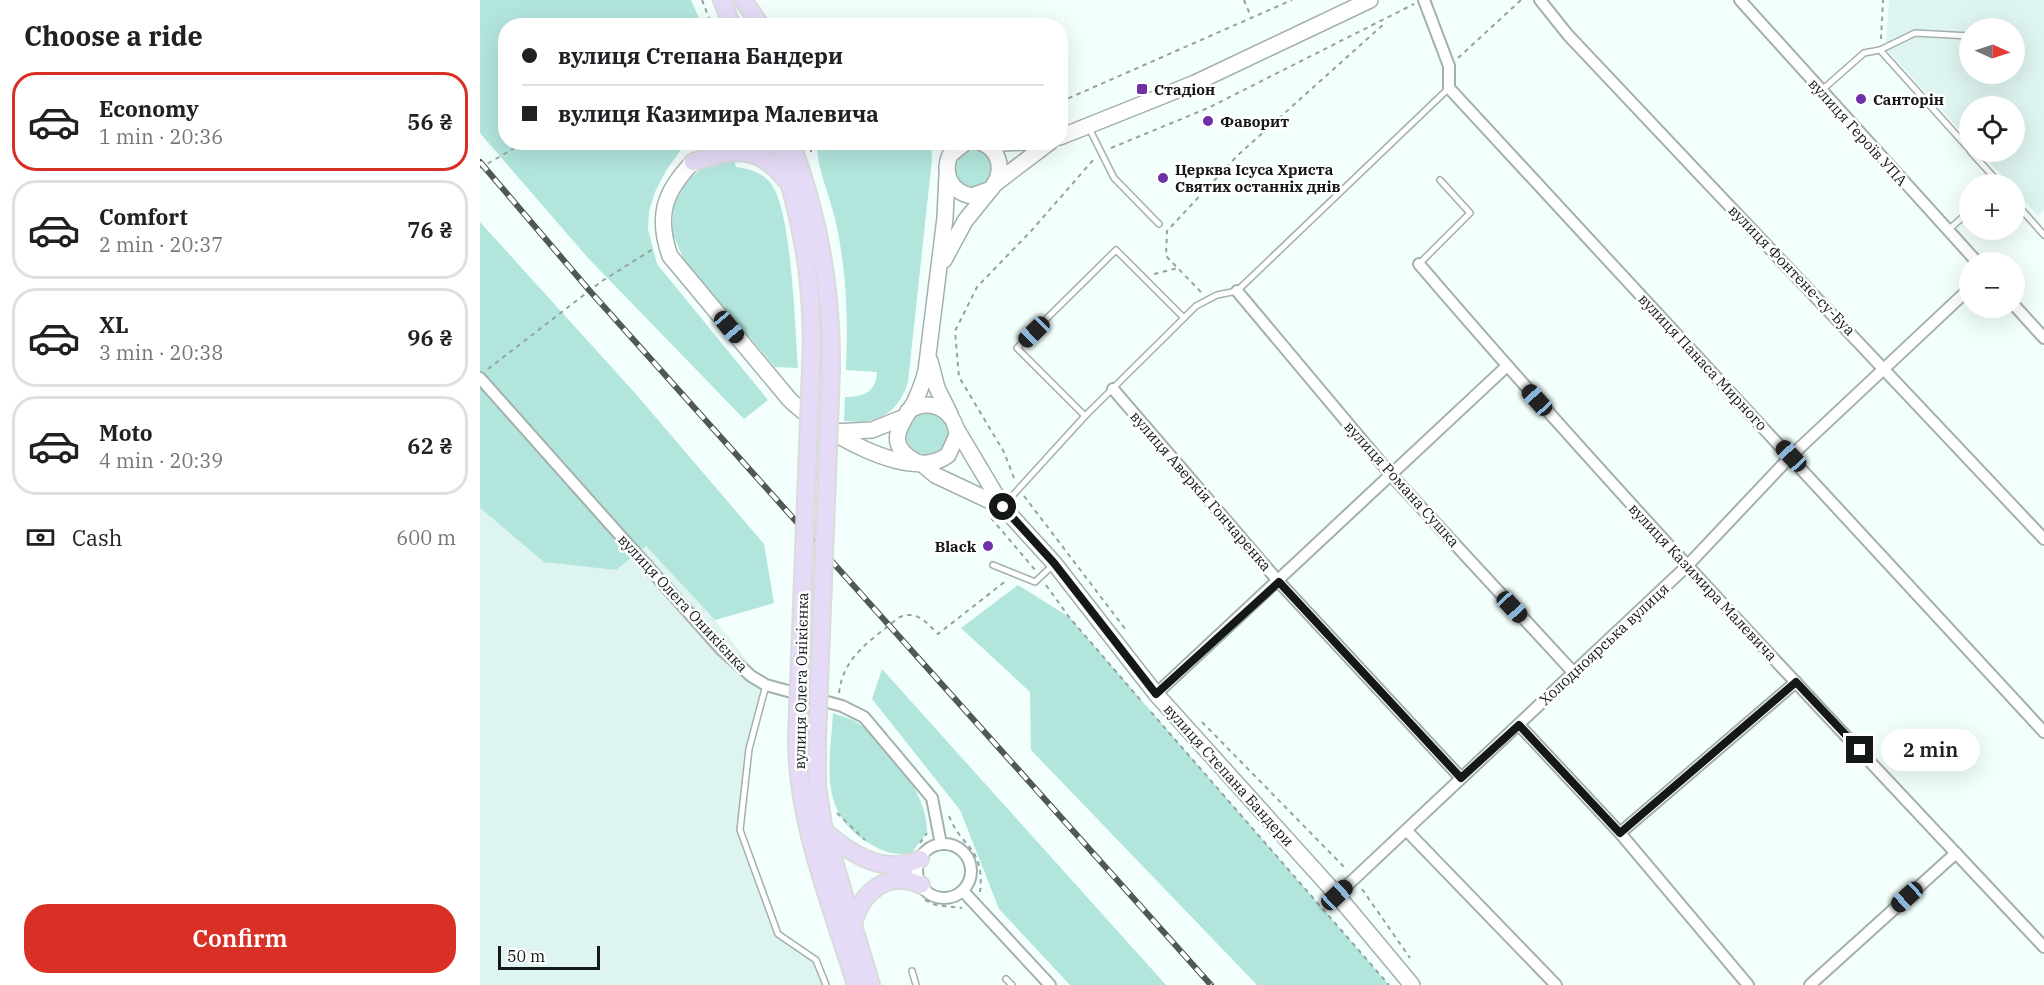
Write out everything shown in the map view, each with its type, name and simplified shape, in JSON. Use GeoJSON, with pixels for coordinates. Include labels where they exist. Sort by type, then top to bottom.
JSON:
{"type":"FeatureCollection","features":[{"type":"Feature","properties":{"kind":"main road"},"geometry":{"type":"LineString","coordinates":[[721,0],[723,18]]}},
{"type":"Feature","properties":{"kind":"main road"},"geometry":{"type":"LineString","coordinates":[[721,0],[729,18]]}},
{"type":"Feature","properties":{"kind":"main road"},"geometry":{"type":"LineString","coordinates":[[738,0],[745,18]]}},
{"type":"Feature","properties":{"kind":"main road"},"geometry":{"type":"LineString","coordinates":[[743,0],[755,18]]}},
{"type":"Feature","properties":{"kind":"main road"},"geometry":{"type":"LineString","coordinates":[[1068,134],[1195,83],[1363,2]]}},
{"type":"Feature","properties":{"kind":"main road"},"geometry":{"type":"LineString","coordinates":[[701,150],[669,191],[663,210],[664,241],[670,256],[789,399],[811,419],[833,432],[876,454],[919,463],[935,463],[948,455],[956,442],[953,422],[940,407],[927,404],[863,431],[833,432]]}},
{"type":"Feature","properties":{"kind":"main road"},"geometry":{"type":"LineString","coordinates":[[780,150],[797,181]]}},
{"type":"Feature","properties":{"kind":"main road"},"geometry":{"type":"LineString","coordinates":[[792,150],[797,181]]}},
{"type":"Feature","properties":{"kind":"main road"},"geometry":{"type":"LineString","coordinates":[[797,181],[802,150]]}},
{"type":"Feature","properties":{"kind":"main road"},"geometry":{"type":"LineString","coordinates":[[945,150],[947,171],[954,187],[965,194],[979,195],[1040,150]]}},
{"type":"Feature","properties":{"kind":"main road"},"geometry":{"type":"LineString","coordinates":[[919,463],[900,447],[897,433],[924,379],[945,218],[947,171],[950,155],[956,150]]}},
{"type":"Feature","properties":{"kind":"main road"},"geometry":{"type":"LineString","coordinates":[[937,276],[959,230],[994,186],[999,161],[991,150]]}},
{"type":"Feature","properties":{"kind":"main road"},"geometry":{"type":"LineString","coordinates":[[693,162],[721,153],[754,153],[797,181]]}},
{"type":"Feature","properties":{"kind":"main road","name":"вулиця Олега Онікієнка"},"geometry":{"type":"LineString","coordinates":[[797,181],[810,274],[813,333],[797,738],[799,783],[804,814],[856,985]]}},
{"type":"Feature","properties":{"kind":"main road","name":"вулиця Олега Онікієнка"},"geometry":{"type":"LineString","coordinates":[[797,181],[824,266],[831,370],[817,786],[824,831],[871,985]]}},
{"type":"Feature","properties":{"kind":"main road","name":"вулиця Степана Бандери"},"geometry":{"type":"LineString","coordinates":[[928,350],[934,381],[953,422],[1003,507],[1054,563],[1156,694],[1337,895],[1412,985]]}},
{"type":"Feature","properties":{"kind":"main road","name":"вулиця Степана Бандери"},"geometry":{"type":"LineString","coordinates":[[919,463],[935,475],[1003,507]]}},
{"type":"Feature","properties":{"kind":"main road"},"geometry":{"type":"LineString","coordinates":[[824,831],[843,846],[873,862],[896,866],[918,854]]}},
{"type":"Feature","properties":{"kind":"main road"},"geometry":{"type":"LineString","coordinates":[[853,926],[864,899],[880,884],[900,879],[921,885]]}},
{"type":"Feature","properties":{"kind":"street"},"geometry":{"type":"LineString","coordinates":[[1423,0],[1449,66],[1449,88]]}},
{"type":"Feature","properties":{"kind":"street","name":"вулиця Фонтене-су-Буа"},"geometry":{"type":"LineString","coordinates":[[1540,0],[1568,35],[1885,368],[2044,539]]}},
{"type":"Feature","properties":{"kind":"street","name":"вулиця Героїв УПА"},"geometry":{"type":"LineString","coordinates":[[1740,0],[1968,252]]}},
{"type":"Feature","properties":{"kind":"street","name":"вулиця Панаса Мирного"},"geometry":{"type":"LineString","coordinates":[[1449,88],[2044,732]]}},
{"type":"Feature","properties":{"kind":"street","name":"вулиця Казимира Малевича"},"geometry":{"type":"LineString","coordinates":[[1419,264],[1507,366],[1687,566],[2044,947]]}},
{"type":"Feature","properties":{"kind":"street","name":"вулиця Романа Сушка"},"geometry":{"type":"LineString","coordinates":[[1237,291],[1392,476],[1573,672]]}},
{"type":"Feature","properties":{"kind":"street","name":"Холодноярська вулиця"},"geometry":{"type":"LineString","coordinates":[[1337,895],[1687,566],[1791,456],[1959,298]]}},
{"type":"Feature","properties":{"kind":"street"},"geometry":{"type":"LineString","coordinates":[[2025,316],[2044,338]]}},
{"type":"Feature","properties":{"kind":"street"},"geometry":{"type":"LineString","coordinates":[[1156,694],[1279,582],[1507,366]]}},
{"type":"Feature","properties":{"kind":"street","name":"вулиця Олега Оникієнка"},"geometry":{"type":"LineString","coordinates":[[480,377],[722,650],[766,685],[848,708],[864,717],[932,798],[941,844]]}},
{"type":"Feature","properties":{"kind":"street","name":"вулиця Аверкія Гончаренка"},"geometry":{"type":"LineString","coordinates":[[1113,389],[1279,582],[1461,778]]}},
{"type":"Feature","properties":{"kind":"street"},"geometry":{"type":"LineString","coordinates":[[1620,833],[1796,682]]}},
{"type":"Feature","properties":{"kind":"street"},"geometry":{"type":"LineString","coordinates":[[1519,725],[1620,833],[1748,985]]}},
{"type":"Feature","properties":{"kind":"street"},"geometry":{"type":"LineString","coordinates":[[1407,831],[1556,985]]}},
{"type":"Feature","properties":{"kind":"street"},"geometry":{"type":"LineString","coordinates":[[941,844],[959,848],[970,862],[970,880],[963,891],[951,897],[938,898],[921,885],[917,872],[918,854],[941,844]]}},
{"type":"Feature","properties":{"kind":"street"},"geometry":{"type":"LineString","coordinates":[[1810,985],[1956,853]]}},
{"type":"Feature","properties":{"kind":"street"},"geometry":{"type":"LineString","coordinates":[[963,891],[1050,985]]}},
{"type":"Feature","properties":{"kind":"lane"},"geometry":{"type":"LineString","coordinates":[[1821,91],[1863,53],[1880,50],[1915,33],[1959,35]]}},
{"type":"Feature","properties":{"kind":"lane"},"geometry":{"type":"LineString","coordinates":[[1880,50],[1959,139]]}},
{"type":"Feature","properties":{"kind":"lane"},"geometry":{"type":"LineString","coordinates":[[1003,507],[1085,416],[1184,318],[1207,298],[1237,291],[1449,88]]}},
{"type":"Feature","properties":{"kind":"lane"},"geometry":{"type":"LineString","coordinates":[[1088,125],[1114,178],[1160,224]]}},
{"type":"Feature","properties":{"kind":"lane"},"geometry":{"type":"LineString","coordinates":[[1980,162],[1991,174]]}},
{"type":"Feature","properties":{"kind":"lane"},"geometry":{"type":"LineString","coordinates":[[1419,264],[1470,213],[1440,180]]}},
{"type":"Feature","properties":{"kind":"lane"},"geometry":{"type":"LineString","coordinates":[[2025,213],[2044,235]]}},
{"type":"Feature","properties":{"kind":"lane"},"geometry":{"type":"LineString","coordinates":[[1948,230],[1959,220]]}},
{"type":"Feature","properties":{"kind":"lane"},"geometry":{"type":"LineString","coordinates":[[2038,228],[2044,221]]}},
{"type":"Feature","properties":{"kind":"lane"},"geometry":{"type":"LineString","coordinates":[[1085,416],[1017,348],[1116,250],[1184,318]]}},
{"type":"Feature","properties":{"kind":"lane"},"geometry":{"type":"LineString","coordinates":[[993,565],[1035,582],[1054,563]]}},
{"type":"Feature","properties":{"kind":"lane"},"geometry":{"type":"LineString","coordinates":[[766,685],[749,749],[740,830],[778,934],[816,960],[826,985]]}},
{"type":"Feature","properties":{"kind":"lane"},"geometry":{"type":"LineString","coordinates":[[912,971],[916,985]]}},
{"type":"Feature","properties":{"kind":"lane"},"geometry":{"type":"LineString","coordinates":[[1006,979],[1012,985]]}},
{"type":"Feature","properties":{"kind":"path"},"geometry":{"type":"LineString","coordinates":[[702,0],[709,18]]}},
{"type":"Feature","properties":{"kind":"path"},"geometry":{"type":"LineString","coordinates":[[1244,0],[1252,18]]}},
{"type":"Feature","properties":{"kind":"path"},"geometry":{"type":"LineString","coordinates":[[1068,98],[1292,0]]}},
{"type":"Feature","properties":{"kind":"path"},"geometry":{"type":"LineString","coordinates":[[1131,638],[1019,489],[1004,452],[959,376],[955,331],[976,287],[1032,230],[1100,153],[1208,108],[1423,0]]}},
{"type":"Feature","properties":{"kind":"path"},"geometry":{"type":"LineString","coordinates":[[1449,66],[1521,0]]}},
{"type":"Feature","properties":{"kind":"path"},"geometry":{"type":"LineString","coordinates":[[1880,50],[1883,0]]}},
{"type":"Feature","properties":{"kind":"path"},"geometry":{"type":"LineString","coordinates":[[1207,298],[1166,256],[1167,231],[1238,155],[1389,18]]}},
{"type":"Feature","properties":{"kind":"path"},"geometry":{"type":"LineString","coordinates":[[480,168],[511,150]]}},
{"type":"Feature","properties":{"kind":"path"},"geometry":{"type":"LineString","coordinates":[[480,377],[602,281],[656,248]]}},
{"type":"Feature","properties":{"kind":"path"},"geometry":{"type":"LineString","coordinates":[[1143,277],[1178,268]]}},
{"type":"Feature","properties":{"kind":"path"},"geometry":{"type":"LineString","coordinates":[[839,695],[840,683],[851,659],[898,618],[908,614],[917,615],[938,634],[1015,574]]}},
{"type":"Feature","properties":{"kind":"path"},"geometry":{"type":"LineString","coordinates":[[1069,617],[1389,985]]}},
{"type":"Feature","properties":{"kind":"path"},"geometry":{"type":"LineString","coordinates":[[1199,719],[1355,879],[1415,966]]}},
{"type":"Feature","properties":{"kind":"path"},"geometry":{"type":"LineString","coordinates":[[834,807],[848,827],[871,844]]}},
{"type":"Feature","properties":{"kind":"path"},"geometry":{"type":"LineString","coordinates":[[918,854],[927,833]]}},
{"type":"Feature","properties":{"kind":"shaded area"},"geometry":{"type":"Polygon","coordinates":[[[1889,0],[2044,0],[2044,210],[2038,216],[2025,201],[2025,174],[2001,174],[1989,162],[2025,162],[2025,96],[1959,96],[1959,129],[1889,52],[1886,43],[1889,0]]]}},
{"type":"Feature","properties":{"kind":"shaded area"},"geometry":{"type":"Polygon","coordinates":[[[480,508],[544,562],[646,546],[715,620],[766,685],[753,728],[740,830],[778,934],[816,960],[826,985],[480,985],[480,508]]]}},
{"type":"Feature","properties":{"kind":"green space"},"geometry":{"type":"Polygon","coordinates":[[[480,0],[691,0],[699,18],[498,18],[498,150],[681,150],[667,169],[655,192],[649,212],[648,229],[657,264],[768,400],[744,419],[588,258],[480,133],[480,0]]]}},
{"type":"Feature","properties":{"kind":"green space"},"geometry":{"type":"Polygon","coordinates":[[[818,150],[931,150],[908,382],[904,393],[892,409],[885,415],[867,421],[844,421],[845,397],[868,392],[874,384],[877,372],[846,370],[847,317],[843,264],[835,217],[818,150]]]}},
{"type":"Feature","properties":{"kind":"green space"},"geometry":{"type":"Polygon","coordinates":[[[974,150],[988,155],[993,169],[988,183],[974,188],[960,183],[955,169],[960,155],[974,150]]]}},
{"type":"Feature","properties":{"kind":"green space"},"geometry":{"type":"Polygon","coordinates":[[[733,157],[736,167],[765,177],[772,185],[779,200],[788,245],[798,368],[775,367],[685,262],[672,232],[674,205],[687,181],[707,164],[733,157]]]}},
{"type":"Feature","properties":{"kind":"green space"},"geometry":{"type":"Polygon","coordinates":[[[480,222],[635,393],[764,544],[774,603],[715,620],[646,546],[616,570],[544,562],[480,508],[480,222]]]}},
{"type":"Feature","properties":{"kind":"green space"},"geometry":{"type":"Polygon","coordinates":[[[927,412],[935,413],[942,418],[947,425],[947,441],[942,448],[935,453],[927,454],[919,453],[912,448],[907,441],[906,433],[907,425],[912,418],[919,413],[927,412]]]}},
{"type":"Feature","properties":{"kind":"green space"},"geometry":{"type":"Polygon","coordinates":[[[1018,585],[1069,617],[1389,985],[1257,985],[1031,750],[1030,692],[961,628],[1018,585]]]}},
{"type":"Feature","properties":{"kind":"green space"},"geometry":{"type":"Polygon","coordinates":[[[882,669],[1166,985],[1070,985],[999,909],[960,810],[872,699],[882,669]]]}},
{"type":"Feature","properties":{"kind":"green space"},"geometry":{"type":"Polygon","coordinates":[[[833,713],[853,720],[864,727],[897,762],[915,789],[926,818],[927,833],[912,852],[896,854],[877,848],[854,833],[842,819],[831,787],[830,751],[833,713]]]}},
{"type":"Feature","properties":{"kind":"railway"},"geometry":{"type":"LineString","coordinates":[[480,162],[589,290],[1211,985]]}},
{"type":"Feature","properties":{"kind":"place","name":"Стадіон"},"geometry":{"type":"Point","coordinates":[1142,89]}},
{"type":"Feature","properties":{"kind":"place","name":"Санторін"},"geometry":{"type":"Point","coordinates":[1861,99]}},
{"type":"Feature","properties":{"kind":"place","name":"Фаворит"},"geometry":{"type":"Point","coordinates":[1208,121]}},
{"type":"Feature","properties":{"kind":"place","name":"Церква Ісуса Христа Святих останніх днів"},"geometry":{"type":"Point","coordinates":[1163,178]}},
{"type":"Feature","properties":{"kind":"place","name":"Black"},"geometry":{"type":"Point","coordinates":[988,546]}},
{"type":"Feature","properties":{"kind":"route"},"geometry":{"type":"LineString","coordinates":[[1003,507],[1054,563],[1156,694],[1279,582],[1461,778],[1519,725],[1620,833],[1796,682],[1860,750]]}}]}
